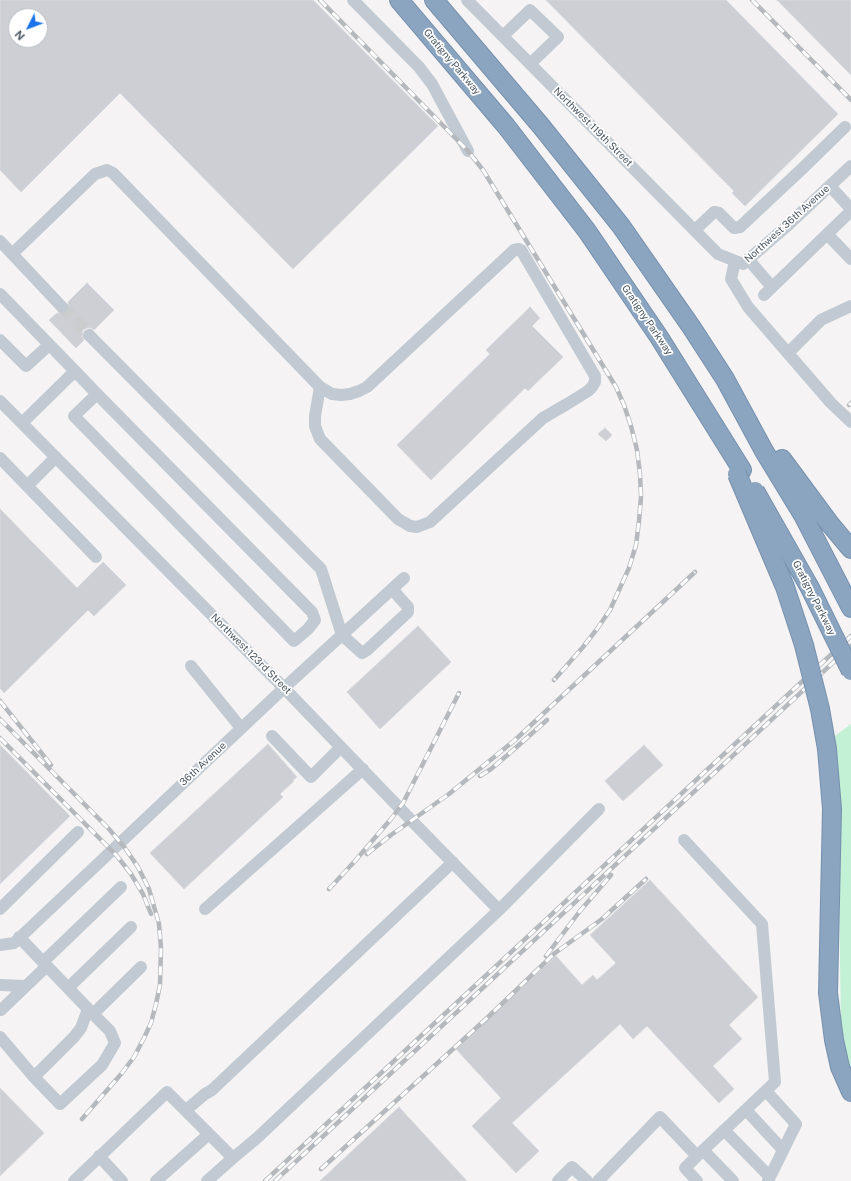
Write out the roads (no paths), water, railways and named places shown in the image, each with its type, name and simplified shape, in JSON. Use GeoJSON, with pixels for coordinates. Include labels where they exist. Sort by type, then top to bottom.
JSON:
{"type":"FeatureCollection","features":[{"type":"Feature","properties":{"kind":"highway","name":"Gratigny Parkway"},"geometry":{"type":"LineString","coordinates":[[399,0],[506,126],[586,231],[659,337],[718,429],[740,472],[775,524],[810,588],[851,671]]}},
{"type":"Feature","properties":{"kind":"highway"},"geometry":{"type":"LineString","coordinates":[[434,0],[541,126],[621,226],[692,328],[768,447],[851,608]]}},
{"type":"Feature","properties":{"kind":"highway"},"geometry":{"type":"LineString","coordinates":[[768,447],[851,549]]}},
{"type":"Feature","properties":{"kind":"highway"},"geometry":{"type":"LineString","coordinates":[[740,472],[785,587],[804,645],[820,709],[827,749],[832,808],[828,993],[834,1040],[840,1067],[851,1092]]}},
{"type":"Feature","properties":{"kind":"street"},"geometry":{"type":"LineString","coordinates":[[353,0],[432,84],[468,151]]}},
{"type":"Feature","properties":{"kind":"street","name":"Northwest 119th Street"},"geometry":{"type":"LineString","coordinates":[[467,0],[718,254]]}},
{"type":"Feature","properties":{"kind":"street"},"geometry":{"type":"LineString","coordinates":[[502,36],[530,10],[558,37],[530,64]]}},
{"type":"Feature","properties":{"kind":"street"},"geometry":{"type":"LineString","coordinates":[[695,230],[714,212],[720,213],[734,228],[740,226],[845,127]]}},
{"type":"Feature","properties":{"kind":"street","name":"Northwest 36th Avenue"},"geometry":{"type":"LineString","coordinates":[[718,254],[743,264],[787,226],[851,166]]}},
{"type":"Feature","properties":{"kind":"street"},"geometry":{"type":"LineString","coordinates":[[12,254],[95,174],[107,170],[113,173],[320,387],[332,394],[341,395],[350,394],[367,387],[514,250],[519,249],[596,376],[595,382],[588,391],[543,418],[430,522],[417,527],[410,526],[398,519],[320,439],[315,426],[320,387]]}},
{"type":"Feature","properties":{"kind":"street"},"geometry":{"type":"LineString","coordinates":[[764,295],[851,210],[830,186]]}},
{"type":"Feature","properties":{"kind":"street"},"geometry":{"type":"LineString","coordinates":[[827,234],[851,259]]}},
{"type":"Feature","properties":{"kind":"street"},"geometry":{"type":"LineString","coordinates":[[0,241],[62,307]]}},
{"type":"Feature","properties":{"kind":"street"},"geometry":{"type":"LineString","coordinates":[[748,259],[772,287]]}},
{"type":"Feature","properties":{"kind":"street"},"geometry":{"type":"LineString","coordinates":[[735,261],[731,279],[748,307],[831,403],[851,422]]}},
{"type":"Feature","properties":{"kind":"street"},"geometry":{"type":"LineString","coordinates":[[0,294],[312,612],[315,620],[294,641],[74,416],[97,394]]}},
{"type":"Feature","properties":{"kind":"street"},"geometry":{"type":"LineString","coordinates":[[788,353],[821,320],[851,306]]}},
{"type":"Feature","properties":{"kind":"street"},"geometry":{"type":"LineString","coordinates":[[89,335],[321,569],[342,635],[362,652],[367,650],[408,612],[408,607],[392,589]]}},
{"type":"Feature","properties":{"kind":"street"},"geometry":{"type":"LineString","coordinates":[[0,340],[26,366],[49,345]]}},
{"type":"Feature","properties":{"kind":"street"},"geometry":{"type":"LineString","coordinates":[[22,423],[75,371]]}},
{"type":"Feature","properties":{"kind":"street","name":"Northwest 123rd Street"},"geometry":{"type":"LineString","coordinates":[[0,401],[284,688],[500,910]]}},
{"type":"Feature","properties":{"kind":"street"},"geometry":{"type":"LineString","coordinates":[[27,486],[56,457]]}},
{"type":"Feature","properties":{"kind":"street"},"geometry":{"type":"LineString","coordinates":[[0,458],[96,557]]}},
{"type":"Feature","properties":{"kind":"street","name":"36th Avenue"},"geometry":{"type":"LineString","coordinates":[[0,945],[14,942],[19,938],[241,728],[404,578]]}},
{"type":"Feature","properties":{"kind":"street"},"geometry":{"type":"LineString","coordinates":[[191,666],[241,728]]}},
{"type":"Feature","properties":{"kind":"street"},"geometry":{"type":"LineString","coordinates":[[272,736],[311,777],[341,747]]}},
{"type":"Feature","properties":{"kind":"street"},"geometry":{"type":"LineString","coordinates":[[205,909],[363,769]]}},
{"type":"Feature","properties":{"kind":"street"},"geometry":{"type":"LineString","coordinates":[[207,1181],[257,1138],[500,910],[599,809]]}},
{"type":"Feature","properties":{"kind":"street"},"geometry":{"type":"LineString","coordinates":[[0,909],[78,832]]}},
{"type":"Feature","properties":{"kind":"street"},"geometry":{"type":"LineString","coordinates":[[684,840],[762,924],[775,1082],[685,1168],[697,1181]]}},
{"type":"Feature","properties":{"kind":"street"},"geometry":{"type":"LineString","coordinates":[[186,1110],[212,1090],[453,862]]}},
{"type":"Feature","properties":{"kind":"street"},"geometry":{"type":"LineString","coordinates":[[0,1010],[121,887]]}},
{"type":"Feature","properties":{"kind":"street"},"geometry":{"type":"LineString","coordinates":[[68,988],[131,927]]}},
{"type":"Feature","properties":{"kind":"street"},"geometry":{"type":"LineString","coordinates":[[0,1038],[60,1104],[102,1065],[115,1043],[110,1031],[19,938]]}},
{"type":"Feature","properties":{"kind":"street"},"geometry":{"type":"LineString","coordinates":[[34,1077],[74,1037],[90,1012],[140,967]]}},
{"type":"Feature","properties":{"kind":"street"},"geometry":{"type":"LineString","coordinates":[[0,985],[25,986]]}},
{"type":"Feature","properties":{"kind":"street"},"geometry":{"type":"LineString","coordinates":[[724,1130],[769,1179],[796,1124],[766,1091]]}},
{"type":"Feature","properties":{"kind":"street"},"geometry":{"type":"LineString","coordinates":[[74,1181],[167,1092],[233,1158]]}},
{"type":"Feature","properties":{"kind":"street"},"geometry":{"type":"LineString","coordinates":[[746,1110],[783,1150]]}},
{"type":"Feature","properties":{"kind":"street"},"geometry":{"type":"LineString","coordinates":[[598,1181],[660,1117],[733,1181]]}},
{"type":"Feature","properties":{"kind":"street"},"geometry":{"type":"LineString","coordinates":[[156,1181],[209,1134]]}},
{"type":"Feature","properties":{"kind":"street"},"geometry":{"type":"LineString","coordinates":[[99,1156],[122,1181]]}},
{"type":"Feature","properties":{"kind":"street"},"geometry":{"type":"LineString","coordinates":[[558,1181],[572,1167],[587,1181]]}},
{"type":"Feature","properties":{"kind":"tunnel"},"geometry":{"type":"LineString","coordinates":[[62,307],[89,335]]}},
{"type":"Feature","properties":{"kind":"railway"},"geometry":{"type":"LineString","coordinates":[[320,0],[468,151],[483,170],[616,387],[624,405],[637,450],[640,474],[641,497],[636,545],[629,568],[610,610],[583,647],[554,680]]}},
{"type":"Feature","properties":{"kind":"railway"},"geometry":{"type":"LineString","coordinates":[[752,0],[851,100]]}},
{"type":"Feature","properties":{"kind":"railway"},"geometry":{"type":"LineString","coordinates":[[367,854],[449,794],[515,740],[695,572]]}},
{"type":"Feature","properties":{"kind":"railway"},"geometry":{"type":"LineString","coordinates":[[265,1181],[851,636]]}},
{"type":"Feature","properties":{"kind":"railway"},"geometry":{"type":"LineString","coordinates":[[275,1181],[851,646]]}},
{"type":"Feature","properties":{"kind":"railway"},"geometry":{"type":"LineString","coordinates":[[329,889],[355,861],[403,803],[459,693]]}},
{"type":"Feature","properties":{"kind":"railway"},"geometry":{"type":"LineString","coordinates":[[0,701],[51,765]]}},
{"type":"Feature","properties":{"kind":"railway"},"geometry":{"type":"LineString","coordinates":[[0,719],[109,829],[125,848],[138,867],[149,889],[159,924],[161,948],[160,985],[151,1023],[134,1057],[82,1119]]}},
{"type":"Feature","properties":{"kind":"railway"},"geometry":{"type":"LineString","coordinates":[[480,776],[491,769],[547,720]]}},
{"type":"Feature","properties":{"kind":"railway"},"geometry":{"type":"LineString","coordinates":[[0,738],[117,856],[131,874],[143,894],[151,914]]}},
{"type":"Feature","properties":{"kind":"railway"},"geometry":{"type":"LineString","coordinates":[[546,956],[580,911],[611,875]]}},
{"type":"Feature","properties":{"kind":"railway"},"geometry":{"type":"LineString","coordinates":[[321,1169],[486,1019],[555,953],[602,919],[646,879]]}}]}
